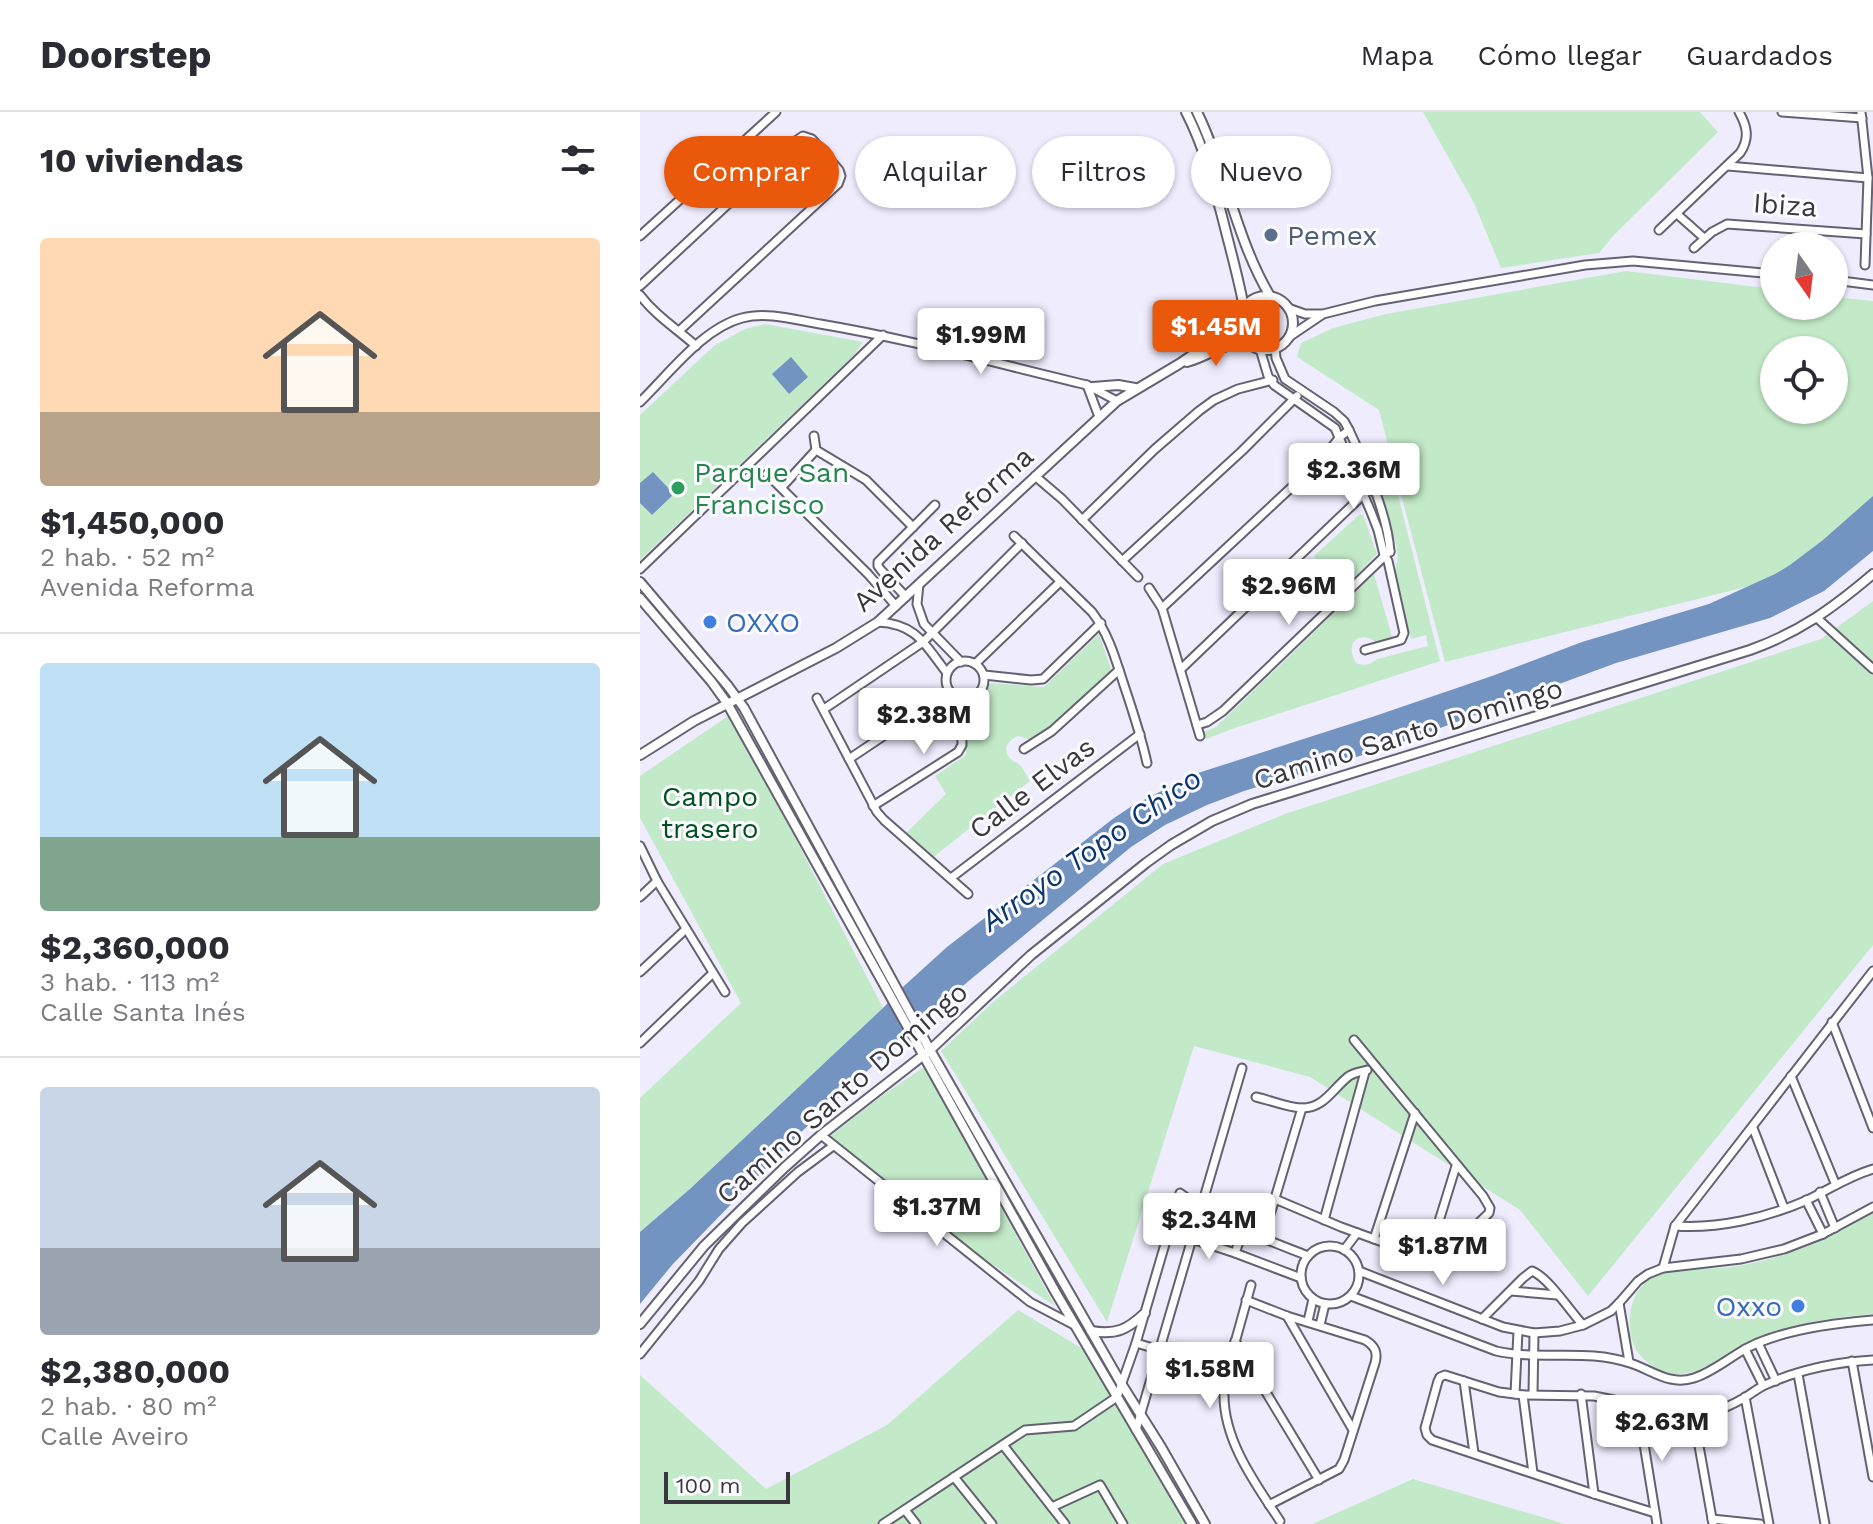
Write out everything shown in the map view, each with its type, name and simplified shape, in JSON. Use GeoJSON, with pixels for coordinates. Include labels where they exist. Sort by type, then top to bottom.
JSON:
{"type":"FeatureCollection","features":[{"type":"Feature","properties":{"kind":"street"},"geometry":{"type":"LineString","coordinates":[[640,236],[776,112]]}},
{"type":"Feature","properties":{"kind":"street"},"geometry":{"type":"LineString","coordinates":[[1186,112],[1210,174],[1240,286],[1240,331],[1255,347],[1270,381],[1331,425],[1340,437],[1387,556],[1404,637],[1365,650]]}},
{"type":"Feature","properties":{"kind":"street"},"geometry":{"type":"LineString","coordinates":[[1197,112],[1253,265],[1270,296]]}},
{"type":"Feature","properties":{"kind":"street","name":"Ibiza"},"geometry":{"type":"LineString","coordinates":[[1659,230],[1740,153],[1747,139],[1745,123],[1739,112]]}},
{"type":"Feature","properties":{"kind":"street"},"geometry":{"type":"LineString","coordinates":[[1782,112],[1862,115],[1868,178],[1865,265]]}},
{"type":"Feature","properties":{"kind":"street"},"geometry":{"type":"LineString","coordinates":[[640,286],[803,136],[812,139],[839,170],[841,176],[838,184],[679,331]]}},
{"type":"Feature","properties":{"kind":"street"},"geometry":{"type":"LineString","coordinates":[[1728,166],[1868,178]]}},
{"type":"Feature","properties":{"kind":"street"},"geometry":{"type":"LineString","coordinates":[[1677,214],[1704,238]]}},
{"type":"Feature","properties":{"kind":"street","name":"Ibiza"},"geometry":{"type":"LineString","coordinates":[[1694,248],[1720,227],[1735,224],[1866,234]]}},
{"type":"Feature","properties":{"kind":"street"},"geometry":{"type":"LineString","coordinates":[[1242,311],[1251,301],[1270,296],[1288,308],[1305,314],[1323,314],[1375,301],[1622,261],[1760,273]]}},
{"type":"Feature","properties":{"kind":"street"},"geometry":{"type":"LineString","coordinates":[[1848,282],[1873,285]]}},
{"type":"Feature","properties":{"kind":"street"},"geometry":{"type":"LineString","coordinates":[[640,295],[662,320],[696,346]]}},
{"type":"Feature","properties":{"kind":"street"},"geometry":{"type":"LineString","coordinates":[[1288,308],[1293,322],[1289,337]]}},
{"type":"Feature","properties":{"kind":"street","name":"Avenida Reforma"},"geometry":{"type":"LineString","coordinates":[[640,755],[694,721],[836,648],[878,622],[1117,401],[1219,337],[1242,311]]}},
{"type":"Feature","properties":{"kind":"street"},"geometry":{"type":"LineString","coordinates":[[1255,347],[1275,348],[1323,314]]}},
{"type":"Feature","properties":{"kind":"street"},"geometry":{"type":"LineString","coordinates":[[640,402],[710,334],[743,317],[766,316],[883,335],[1090,386],[1117,401]]}},
{"type":"Feature","properties":{"kind":"street"},"geometry":{"type":"LineString","coordinates":[[640,569],[883,335]]}},
{"type":"Feature","properties":{"kind":"street","name":"Avenida Reforma"},"geometry":{"type":"LineString","coordinates":[[1179,364],[1236,343],[1255,347]]}},
{"type":"Feature","properties":{"kind":"street"},"geometry":{"type":"LineString","coordinates":[[1197,725],[1223,711],[1387,556],[1386,527],[1349,430],[1334,412],[1283,377],[1275,348]]}},
{"type":"Feature","properties":{"kind":"street"},"geometry":{"type":"LineString","coordinates":[[1082,520],[1155,449],[1214,400],[1238,389],[1283,377]]}},
{"type":"Feature","properties":{"kind":"street"},"geometry":{"type":"LineString","coordinates":[[1090,386],[1118,385],[1136,389]]}},
{"type":"Feature","properties":{"kind":"street"},"geometry":{"type":"LineString","coordinates":[[1090,386],[1099,417]]}},
{"type":"Feature","properties":{"kind":"street"},"geometry":{"type":"LineString","coordinates":[[1122,561],[1301,391]]}},
{"type":"Feature","properties":{"kind":"street"},"geometry":{"type":"LineString","coordinates":[[1162,608],[1349,430]]}},
{"type":"Feature","properties":{"kind":"street"},"geometry":{"type":"LineString","coordinates":[[814,436],[816,450]]}},
{"type":"Feature","properties":{"kind":"street"},"geometry":{"type":"LineString","coordinates":[[782,487],[816,450]]}},
{"type":"Feature","properties":{"kind":"street"},"geometry":{"type":"LineString","coordinates":[[816,450],[866,480],[913,527]]}},
{"type":"Feature","properties":{"kind":"street"},"geometry":{"type":"LineString","coordinates":[[1324,457],[1361,459]]}},
{"type":"Feature","properties":{"kind":"street"},"geometry":{"type":"LineString","coordinates":[[767,474],[896,606]]}},
{"type":"Feature","properties":{"kind":"street"},"geometry":{"type":"LineString","coordinates":[[1035,476],[1138,577]]}},
{"type":"Feature","properties":{"kind":"street"},"geometry":{"type":"LineString","coordinates":[[1181,669],[1373,488]]}},
{"type":"Feature","properties":{"kind":"street"},"geometry":{"type":"LineString","coordinates":[[906,597],[881,570],[878,562],[935,505]]}},
{"type":"Feature","properties":{"kind":"street"},"geometry":{"type":"LineString","coordinates":[[1014,536],[1101,623],[1119,670],[1147,763]]}},
{"type":"Feature","properties":{"kind":"street"},"geometry":{"type":"LineString","coordinates":[[824,709],[923,642],[1022,543]]}},
{"type":"Feature","properties":{"kind":"street","name":"Camino Santo Domingo"},"geometry":{"type":"LineString","coordinates":[[640,1324],[704,1246],[785,1167],[934,1047],[1031,955],[1146,863],[1194,831],[1267,800],[1779,640],[1817,618],[1873,574]]}},
{"type":"Feature","properties":{"kind":"street"},"geometry":{"type":"LineString","coordinates":[[640,582],[723,688],[727,703],[893,992]]}},
{"type":"Feature","properties":{"kind":"street"},"geometry":{"type":"LineString","coordinates":[[975,664],[1060,582]]}},
{"type":"Feature","properties":{"kind":"street"},"geometry":{"type":"LineString","coordinates":[[919,584],[917,604],[924,624],[961,662]]}},
{"type":"Feature","properties":{"kind":"street"},"geometry":{"type":"LineString","coordinates":[[1149,588],[1162,608],[1200,736]]}},
{"type":"Feature","properties":{"kind":"street"},"geometry":{"type":"LineString","coordinates":[[640,598],[723,688],[737,698],[919,1040],[922,1056],[1192,1524]]}},
{"type":"Feature","properties":{"kind":"street"},"geometry":{"type":"LineString","coordinates":[[1817,618],[1873,669]]}},
{"type":"Feature","properties":{"kind":"street"},"geometry":{"type":"LineString","coordinates":[[878,622],[900,624],[915,633],[947,673]]}},
{"type":"Feature","properties":{"kind":"street"},"geometry":{"type":"LineString","coordinates":[[984,675],[1043,679],[1101,623]]}},
{"type":"Feature","properties":{"kind":"street"},"geometry":{"type":"LineString","coordinates":[[961,662],[975,664],[984,675],[984,686],[977,695],[961,699],[949,692],[947,673],[953,666],[961,662]]}},
{"type":"Feature","properties":{"kind":"street"},"geometry":{"type":"LineString","coordinates":[[1024,749],[1052,731],[1119,670]]}},
{"type":"Feature","properties":{"kind":"street"},"geometry":{"type":"LineString","coordinates":[[849,759],[949,692]]}},
{"type":"Feature","properties":{"kind":"street"},"geometry":{"type":"LineString","coordinates":[[817,698],[873,806],[884,820],[968,894]]}},
{"type":"Feature","properties":{"kind":"street"},"geometry":{"type":"LineString","coordinates":[[873,806],[958,752],[962,745],[961,699]]}},
{"type":"Feature","properties":{"kind":"street","name":"Calle Elvas"},"geometry":{"type":"LineString","coordinates":[[951,878],[1140,734]]}},
{"type":"Feature","properties":{"kind":"street"},"geometry":{"type":"LineString","coordinates":[[640,846],[657,881],[725,992]]}},
{"type":"Feature","properties":{"kind":"street"},"geometry":{"type":"LineString","coordinates":[[640,897],[657,881]]}},
{"type":"Feature","properties":{"kind":"street"},"geometry":{"type":"LineString","coordinates":[[640,972],[686,929]]}},
{"type":"Feature","properties":{"kind":"street"},"geometry":{"type":"LineString","coordinates":[[640,1043],[713,973]]}},
{"type":"Feature","properties":{"kind":"street"},"geometry":{"type":"LineString","coordinates":[[1663,1268],[1675,1226],[1873,973]]}},
{"type":"Feature","properties":{"kind":"street"},"geometry":{"type":"LineString","coordinates":[[1832,1022],[1873,1128]]}},
{"type":"Feature","properties":{"kind":"street"},"geometry":{"type":"LineString","coordinates":[[919,1040],[934,1047],[1091,1331],[1205,1524]]}},
{"type":"Feature","properties":{"kind":"street"},"geometry":{"type":"LineString","coordinates":[[1275,1199],[1435,1261],[1489,1213],[1490,1208],[1483,1196],[1354,1040]]}},
{"type":"Feature","properties":{"kind":"street"},"geometry":{"type":"LineString","coordinates":[[1256,1097],[1302,1108],[1321,1103],[1349,1076],[1365,1072],[1375,1064]]}},
{"type":"Feature","properties":{"kind":"street"},"geometry":{"type":"LineString","coordinates":[[1136,1430],[1242,1068]]}},
{"type":"Feature","properties":{"kind":"street"},"geometry":{"type":"LineString","coordinates":[[1324,1220],[1365,1072]]}},
{"type":"Feature","properties":{"kind":"street"},"geometry":{"type":"LineString","coordinates":[[1791,1076],[1835,1183]]}},
{"type":"Feature","properties":{"kind":"street"},"geometry":{"type":"LineString","coordinates":[[1270,1215],[1302,1108]]}},
{"type":"Feature","properties":{"kind":"street"},"geometry":{"type":"LineString","coordinates":[[1374,1239],[1415,1113]]}},
{"type":"Feature","properties":{"kind":"street"},"geometry":{"type":"LineString","coordinates":[[1753,1128],[1784,1208]]}},
{"type":"Feature","properties":{"kind":"street"},"geometry":{"type":"LineString","coordinates":[[821,1135],[1030,1302],[1076,1326]]}},
{"type":"Feature","properties":{"kind":"street"},"geometry":{"type":"LineString","coordinates":[[640,1354],[742,1223],[798,1172],[833,1146]]}},
{"type":"Feature","properties":{"kind":"street"},"geometry":{"type":"LineString","coordinates":[[1427,1260],[1456,1166]]}},
{"type":"Feature","properties":{"kind":"street"},"geometry":{"type":"LineString","coordinates":[[1675,1226],[1719,1224],[1784,1208],[1806,1200],[1835,1183],[1873,1169]]}},
{"type":"Feature","properties":{"kind":"street"},"geometry":{"type":"LineString","coordinates":[[1820,1192],[1835,1228]]}},
{"type":"Feature","properties":{"kind":"street"},"geometry":{"type":"LineString","coordinates":[[883,1524],[1025,1430],[1074,1426],[1117,1397],[1180,1193],[1243,1231],[1308,1256]]}},
{"type":"Feature","properties":{"kind":"street"},"geometry":{"type":"LineString","coordinates":[[1806,1200],[1823,1234]]}},
{"type":"Feature","properties":{"kind":"street"},"geometry":{"type":"LineString","coordinates":[[1359,1271],[1518,1331],[1560,1331],[1600,1317],[1619,1303],[1638,1281],[1663,1268],[1760,1256],[1823,1234],[1873,1207]]}},
{"type":"Feature","properties":{"kind":"street"},"geometry":{"type":"LineString","coordinates":[[1340,1248],[1341,1227]]}},
{"type":"Feature","properties":{"kind":"street"},"geometry":{"type":"LineString","coordinates":[[1168,1231],[1301,1278]]}},
{"type":"Feature","properties":{"kind":"street"},"geometry":{"type":"LineString","coordinates":[[1235,1253],[1243,1231]]}},
{"type":"Feature","properties":{"kind":"street"},"geometry":{"type":"LineString","coordinates":[[1340,1248],[1357,1233]]}},
{"type":"Feature","properties":{"kind":"street"},"geometry":{"type":"LineString","coordinates":[[1340,1248],[1351,1255],[1359,1271],[1359,1280],[1351,1296],[1335,1304],[1325,1304],[1307,1293],[1301,1278],[1304,1263],[1316,1250],[1340,1248]]}},
{"type":"Feature","properties":{"kind":"street"},"geometry":{"type":"LineString","coordinates":[[1482,1319],[1532,1271],[1540,1274],[1583,1325]]}},
{"type":"Feature","properties":{"kind":"street"},"geometry":{"type":"LineString","coordinates":[[678,1278],[690,1293]]}},
{"type":"Feature","properties":{"kind":"street"},"geometry":{"type":"LineString","coordinates":[[1251,1285],[1226,1371],[1224,1391],[1228,1424],[1246,1466],[1280,1521]]}},
{"type":"Feature","properties":{"kind":"street"},"geometry":{"type":"LineString","coordinates":[[1511,1291],[1557,1295]]}},
{"type":"Feature","properties":{"kind":"street"},"geometry":{"type":"LineString","coordinates":[[1351,1296],[1517,1356],[1583,1355],[1629,1362],[1671,1380],[1703,1374],[1758,1343],[1829,1325],[1873,1320]]}},
{"type":"Feature","properties":{"kind":"street"},"geometry":{"type":"LineString","coordinates":[[1308,1321],[1313,1299]]}},
{"type":"Feature","properties":{"kind":"street"},"geometry":{"type":"LineString","coordinates":[[1246,1300],[1365,1340],[1377,1353],[1339,1469],[1269,1505]]}},
{"type":"Feature","properties":{"kind":"street"},"geometry":{"type":"LineString","coordinates":[[1619,1303],[1629,1362]]}},
{"type":"Feature","properties":{"kind":"street"},"geometry":{"type":"LineString","coordinates":[[1320,1325],[1325,1304]]}},
{"type":"Feature","properties":{"kind":"street"},"geometry":{"type":"LineString","coordinates":[[1091,1331],[1109,1333],[1126,1329],[1145,1313]]}},
{"type":"Feature","properties":{"kind":"street"},"geometry":{"type":"LineString","coordinates":[[1287,1316],[1353,1430]]}},
{"type":"Feature","properties":{"kind":"street"},"geometry":{"type":"LineString","coordinates":[[1518,1331],[1517,1356],[1533,1473]]}},
{"type":"Feature","properties":{"kind":"street"},"geometry":{"type":"LineString","coordinates":[[1524,1394],[1534,1356],[1534,1333]]}},
{"type":"Feature","properties":{"kind":"street"},"geometry":{"type":"LineString","coordinates":[[1235,1341],[1319,1480]]}},
{"type":"Feature","properties":{"kind":"street"},"geometry":{"type":"LineString","coordinates":[[1136,1343],[1160,1350]]}},
{"type":"Feature","properties":{"kind":"street"},"geometry":{"type":"LineString","coordinates":[[1758,1343],[1776,1381]]}},
{"type":"Feature","properties":{"kind":"street"},"geometry":{"type":"LineString","coordinates":[[1745,1349],[1763,1385]]}},
{"type":"Feature","properties":{"kind":"street"},"geometry":{"type":"LineString","coordinates":[[1674,1417],[1694,1418],[1711,1413],[1763,1385],[1798,1374],[1852,1361],[1873,1360]]}},
{"type":"Feature","properties":{"kind":"street"},"geometry":{"type":"LineString","coordinates":[[1852,1361],[1873,1477]]}},
{"type":"Feature","properties":{"kind":"street"},"geometry":{"type":"LineString","coordinates":[[1798,1374],[1825,1524]]}},
{"type":"Feature","properties":{"kind":"street"},"geometry":{"type":"LineString","coordinates":[[1655,1513],[1432,1440],[1425,1428],[1438,1381],[1448,1375],[1499,1392],[1581,1394],[1663,1415]]}},
{"type":"Feature","properties":{"kind":"street"},"geometry":{"type":"LineString","coordinates":[[1464,1381],[1474,1453]]}},
{"type":"Feature","properties":{"kind":"street"},"geometry":{"type":"LineString","coordinates":[[1581,1394],[1594,1494]]}},
{"type":"Feature","properties":{"kind":"street"},"geometry":{"type":"LineString","coordinates":[[1745,1397],[1769,1524]]}},
{"type":"Feature","properties":{"kind":"street"},"geometry":{"type":"LineString","coordinates":[[1638,1407],[1657,1524]]}},
{"type":"Feature","properties":{"kind":"street"},"geometry":{"type":"LineString","coordinates":[[1694,1418],[1713,1521],[1760,1524]]}},
{"type":"Feature","properties":{"kind":"street"},"geometry":{"type":"LineString","coordinates":[[1003,1445],[1065,1524]]}},
{"type":"Feature","properties":{"kind":"street"},"geometry":{"type":"LineString","coordinates":[[954,1477],[992,1524]]}},
{"type":"Feature","properties":{"kind":"street"},"geometry":{"type":"LineString","coordinates":[[1052,1507],[1100,1485],[1123,1524]]}},
{"type":"Feature","properties":{"kind":"street"},"geometry":{"type":"LineString","coordinates":[[905,1510],[916,1524]]}},
{"type":"Feature","properties":{"kind":"green space"},"geometry":{"type":"Polygon","coordinates":[[[1423,112],[1700,112],[1718,132],[1599,253],[1501,268],[1474,203],[1423,112]]]}},
{"type":"Feature","properties":{"kind":"green space"},"geometry":{"type":"Polygon","coordinates":[[[1626,271],[1760,287],[1760,320],[1848,320],[1848,298],[1873,301],[1873,496],[1828,542],[1778,579],[1445,662],[1379,410],[1297,357],[1301,343],[1333,328],[1386,314],[1626,271]]]}},
{"type":"Feature","properties":{"kind":"green space","name":"Parque San Francisco"},"geometry":{"type":"Polygon","coordinates":[[[765,324],[863,342],[854,355],[640,560],[640,415],[715,345],[745,329],[765,324]]]}},
{"type":"Feature","properties":{"kind":"green space"},"geometry":{"type":"Polygon","coordinates":[[[1391,468],[1440,661],[1206,739],[1204,732],[1216,727],[1374,574],[1393,640],[1378,644],[1366,638],[1356,640],[1352,649],[1356,663],[1372,663],[1428,646],[1426,635],[1411,639],[1394,575],[1398,557],[1396,543],[1371,473],[1391,468]]]}},
{"type":"Feature","properties":{"kind":"green space"},"geometry":{"type":"Polygon","coordinates":[[[1360,514],[1377,554],[1343,588],[1314,556],[1360,514]]]}},
{"type":"Feature","properties":{"kind":"green space"},"geometry":{"type":"Polygon","coordinates":[[[1873,601],[1873,945],[1588,1296],[1520,1210],[1310,1077],[1194,1046],[1107,1322],[941,1051],[993,1002],[1163,864],[1285,814],[1821,639],[1873,601]]]}},
{"type":"Feature","properties":{"kind":"green space"},"geometry":{"type":"Polygon","coordinates":[[[1099,634],[1112,672],[1062,718],[1031,740],[1018,736],[1010,741],[1006,747],[1007,754],[1018,763],[1030,781],[932,858],[905,834],[946,794],[935,776],[966,755],[965,706],[982,698],[990,683],[1044,687],[1099,634]]]}},
{"type":"Feature","properties":{"kind":"green space","name":"Campo trasero"},"geometry":{"type":"Polygon","coordinates":[[[731,714],[883,1008],[640,1232],[640,1098],[741,1003],[640,818],[640,776],[731,714]]]}},
{"type":"Feature","properties":{"kind":"green space"},"geometry":{"type":"Polygon","coordinates":[[[924,1067],[1055,1306],[966,1247],[830,1136],[924,1067]]]}},
{"type":"Feature","properties":{"kind":"green space"},"geometry":{"type":"Polygon","coordinates":[[[1873,1213],[1873,1314],[1825,1320],[1779,1331],[1740,1346],[1706,1367],[1688,1373],[1672,1374],[1660,1370],[1637,1351],[1629,1325],[1634,1298],[1643,1285],[1654,1277],[1668,1272],[1732,1267],[1772,1258],[1817,1242],[1873,1213]]]}},
{"type":"Feature","properties":{"kind":"green space"},"geometry":{"type":"Polygon","coordinates":[[[1018,1310],[1083,1349],[1185,1524],[640,1524],[640,1375],[766,1489],[887,1425],[1018,1310]]]}},
{"type":"Feature","properties":{"kind":"green space"},"geometry":{"type":"Polygon","coordinates":[[[1413,1479],[1565,1524],[1312,1524],[1413,1479]]]}},
{"type":"Feature","properties":{"kind":"water"},"geometry":{"type":"Polygon","coordinates":[[[791,357],[808,377],[789,394],[772,374],[791,357]]]}},
{"type":"Feature","properties":{"kind":"water"},"geometry":{"type":"Polygon","coordinates":[[[653,472],[674,494],[652,515],[640,503],[640,483],[653,472]]]}},
{"type":"Feature","properties":{"kind":"water","name":"Arroyo Topo Chico"},"geometry":{"type":"Polygon","coordinates":[[[1873,496],[1873,551],[1824,591],[1770,618],[1616,663],[1389,747],[1244,791],[1165,825],[1131,847],[953,994],[800,1133],[672,1265],[640,1304],[640,1232],[691,1188],[947,947],[1132,806],[1195,774],[1372,717],[1582,642],[1709,604],[1790,565],[1873,496]]]}},
{"type":"Feature","properties":{"kind":"place","name":"Pemex"},"geometry":{"type":"Point","coordinates":[1271,235]}},
{"type":"Feature","properties":{"kind":"place","name":"Parque San Francisco"},"geometry":{"type":"Point","coordinates":[678,488]}},
{"type":"Feature","properties":{"kind":"place","name":"OXXO"},"geometry":{"type":"Point","coordinates":[710,622]}},
{"type":"Feature","properties":{"kind":"place","name":"Oxxo"},"geometry":{"type":"Point","coordinates":[1798,1306]}}]}
